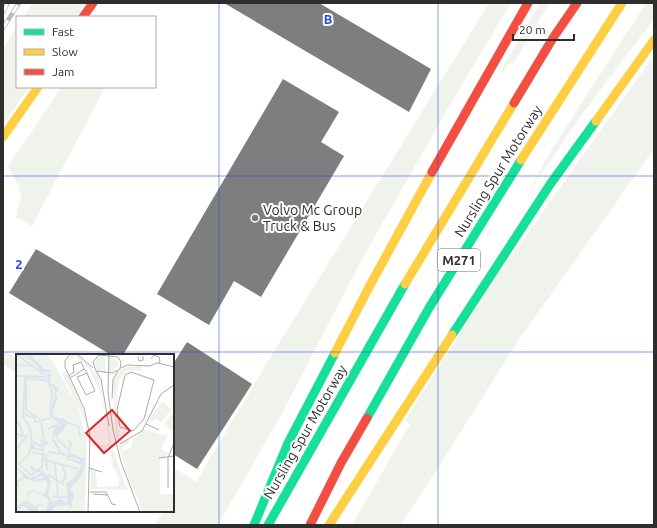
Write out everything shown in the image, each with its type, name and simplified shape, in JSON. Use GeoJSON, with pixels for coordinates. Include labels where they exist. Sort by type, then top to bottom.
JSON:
{"type":"FeatureCollection","features":[{"type":"Feature","properties":{"kind":"main road"},"geometry":{"type":"LineString","coordinates":[[84,16],[92,3]]}},
{"type":"Feature","properties":{"kind":"main road"},"geometry":{"type":"LineString","coordinates":[[254,525],[288,443],[368,289],[528,3]]}},
{"type":"Feature","properties":{"kind":"main road","name":"Nursling Spur Motorway"},"geometry":{"type":"LineString","coordinates":[[268,525],[417,263],[552,38],[577,3]]}},
{"type":"Feature","properties":{"kind":"main road","name":"Nursling Spur Motorway"},"geometry":{"type":"LineString","coordinates":[[310,525],[341,463],[430,308],[528,148],[622,3]]}},
{"type":"Feature","properties":{"kind":"main road","name":"M271"},"geometry":{"type":"LineString","coordinates":[[329,525],[412,395],[552,183],[654,40]]}},
{"type":"Feature","properties":{"kind":"main road"},"geometry":{"type":"LineString","coordinates":[[3,137],[37,88]]}},
{"type":"Feature","properties":{"kind":"shaded area"},"geometry":{"type":"Polygon","coordinates":[[[33,3],[86,3],[78,16],[24,16],[33,3]]]}},
{"type":"Feature","properties":{"kind":"shaded area"},"geometry":{"type":"Polygon","coordinates":[[[489,3],[511,3],[447,110],[361,261],[284,410],[218,525],[154,525],[164,512],[174,512],[174,468],[196,482],[265,366],[489,3]]]}},
{"type":"Feature","properties":{"kind":"shaded area"},"geometry":{"type":"Polygon","coordinates":[[[540,3],[550,3],[513,64],[509,63],[502,74],[500,72],[540,3]]]}},
{"type":"Feature","properties":{"kind":"shaded area"},"geometry":{"type":"Polygon","coordinates":[[[646,3],[654,3],[654,19],[586,109],[527,194],[549,154],[646,3]]]}},
{"type":"Feature","properties":{"kind":"shaded area"},"geometry":{"type":"Polygon","coordinates":[[[16,28],[16,88],[28,88],[3,125],[3,48],[16,28]]]}},
{"type":"Feature","properties":{"kind":"shaded area"},"geometry":{"type":"Polygon","coordinates":[[[654,55],[654,149],[520,338],[401,525],[352,525],[410,424],[405,420],[489,288],[654,55]]]}},
{"type":"Feature","properties":{"kind":"shaded area"},"geometry":{"type":"Polygon","coordinates":[[[61,88],[104,88],[32,226],[16,217],[21,196],[18,185],[8,166],[61,88]]]}},
{"type":"Feature","properties":{"kind":"shaded area"},"geometry":{"type":"Polygon","coordinates":[[[3,350],[16,358],[16,373],[3,363],[3,350]]]}},
{"type":"Feature","properties":{"kind":"building"},"geometry":{"type":"Polygon","coordinates":[[[224,3],[319,3],[431,69],[409,112],[224,3]]]}},
{"type":"Feature","properties":{"kind":"building","name":"Volvo Mc Group Truck & Bus"},"geometry":{"type":"Polygon","coordinates":[[[283,79],[339,112],[321,142],[344,156],[261,297],[234,281],[209,325],[157,294],[283,79]]]}},
{"type":"Feature","properties":{"kind":"building"},"geometry":{"type":"Polygon","coordinates":[[[36,249],[147,315],[124,354],[109,354],[9,293],[36,249]]]}},
{"type":"Feature","properties":{"kind":"building"},"geometry":{"type":"Polygon","coordinates":[[[187,342],[252,384],[197,469],[174,455],[174,362],[187,342]]]}},
{"type":"Feature","properties":{"kind":"railway"},"geometry":{"type":"LineString","coordinates":[[3,12],[8,3]]}},
{"type":"Feature","properties":{"kind":"railway"},"geometry":{"type":"LineString","coordinates":[[3,28],[19,3]]}},
{"type":"Feature","properties":{"kind":"traffic: fast"},"geometry":{"type":"LineString","coordinates":[[452,335],[551,183],[596,121]]}},
{"type":"Feature","properties":{"kind":"traffic: fast"},"geometry":{"type":"LineString","coordinates":[[367,418],[429,308],[521,160]]}},
{"type":"Feature","properties":{"kind":"traffic: fast"},"geometry":{"type":"LineString","coordinates":[[268,525],[405,284]]}},
{"type":"Feature","properties":{"kind":"traffic: fast"},"geometry":{"type":"LineString","coordinates":[[254,525],[288,443],[335,353]]}},
{"type":"Feature","properties":{"kind":"traffic: slow"},"geometry":{"type":"LineString","coordinates":[[521,160],[622,3]]}},
{"type":"Feature","properties":{"kind":"traffic: slow"},"geometry":{"type":"LineString","coordinates":[[596,121],[654,40]]}},
{"type":"Feature","properties":{"kind":"traffic: slow"},"geometry":{"type":"LineString","coordinates":[[3,137],[37,88]]}},
{"type":"Feature","properties":{"kind":"traffic: slow"},"geometry":{"type":"LineString","coordinates":[[405,284],[514,103]]}},
{"type":"Feature","properties":{"kind":"traffic: slow"},"geometry":{"type":"LineString","coordinates":[[335,353],[432,172]]}},
{"type":"Feature","properties":{"kind":"traffic: slow"},"geometry":{"type":"LineString","coordinates":[[329,525],[452,335]]}},
{"type":"Feature","properties":{"kind":"traffic: jam"},"geometry":{"type":"LineString","coordinates":[[84,16],[93,3]]}},
{"type":"Feature","properties":{"kind":"traffic: jam"},"geometry":{"type":"LineString","coordinates":[[432,172],[528,3]]}},
{"type":"Feature","properties":{"kind":"traffic: jam"},"geometry":{"type":"LineString","coordinates":[[514,103],[553,38],[577,3]]}},
{"type":"Feature","properties":{"kind":"traffic: jam"},"geometry":{"type":"LineString","coordinates":[[310,525],[341,463],[367,418]]}},
{"type":"Feature","properties":{"kind":"place","name":"Volvo Mc Group Truck & Bus"},"geometry":{"type":"Point","coordinates":[255,218]}}]}
